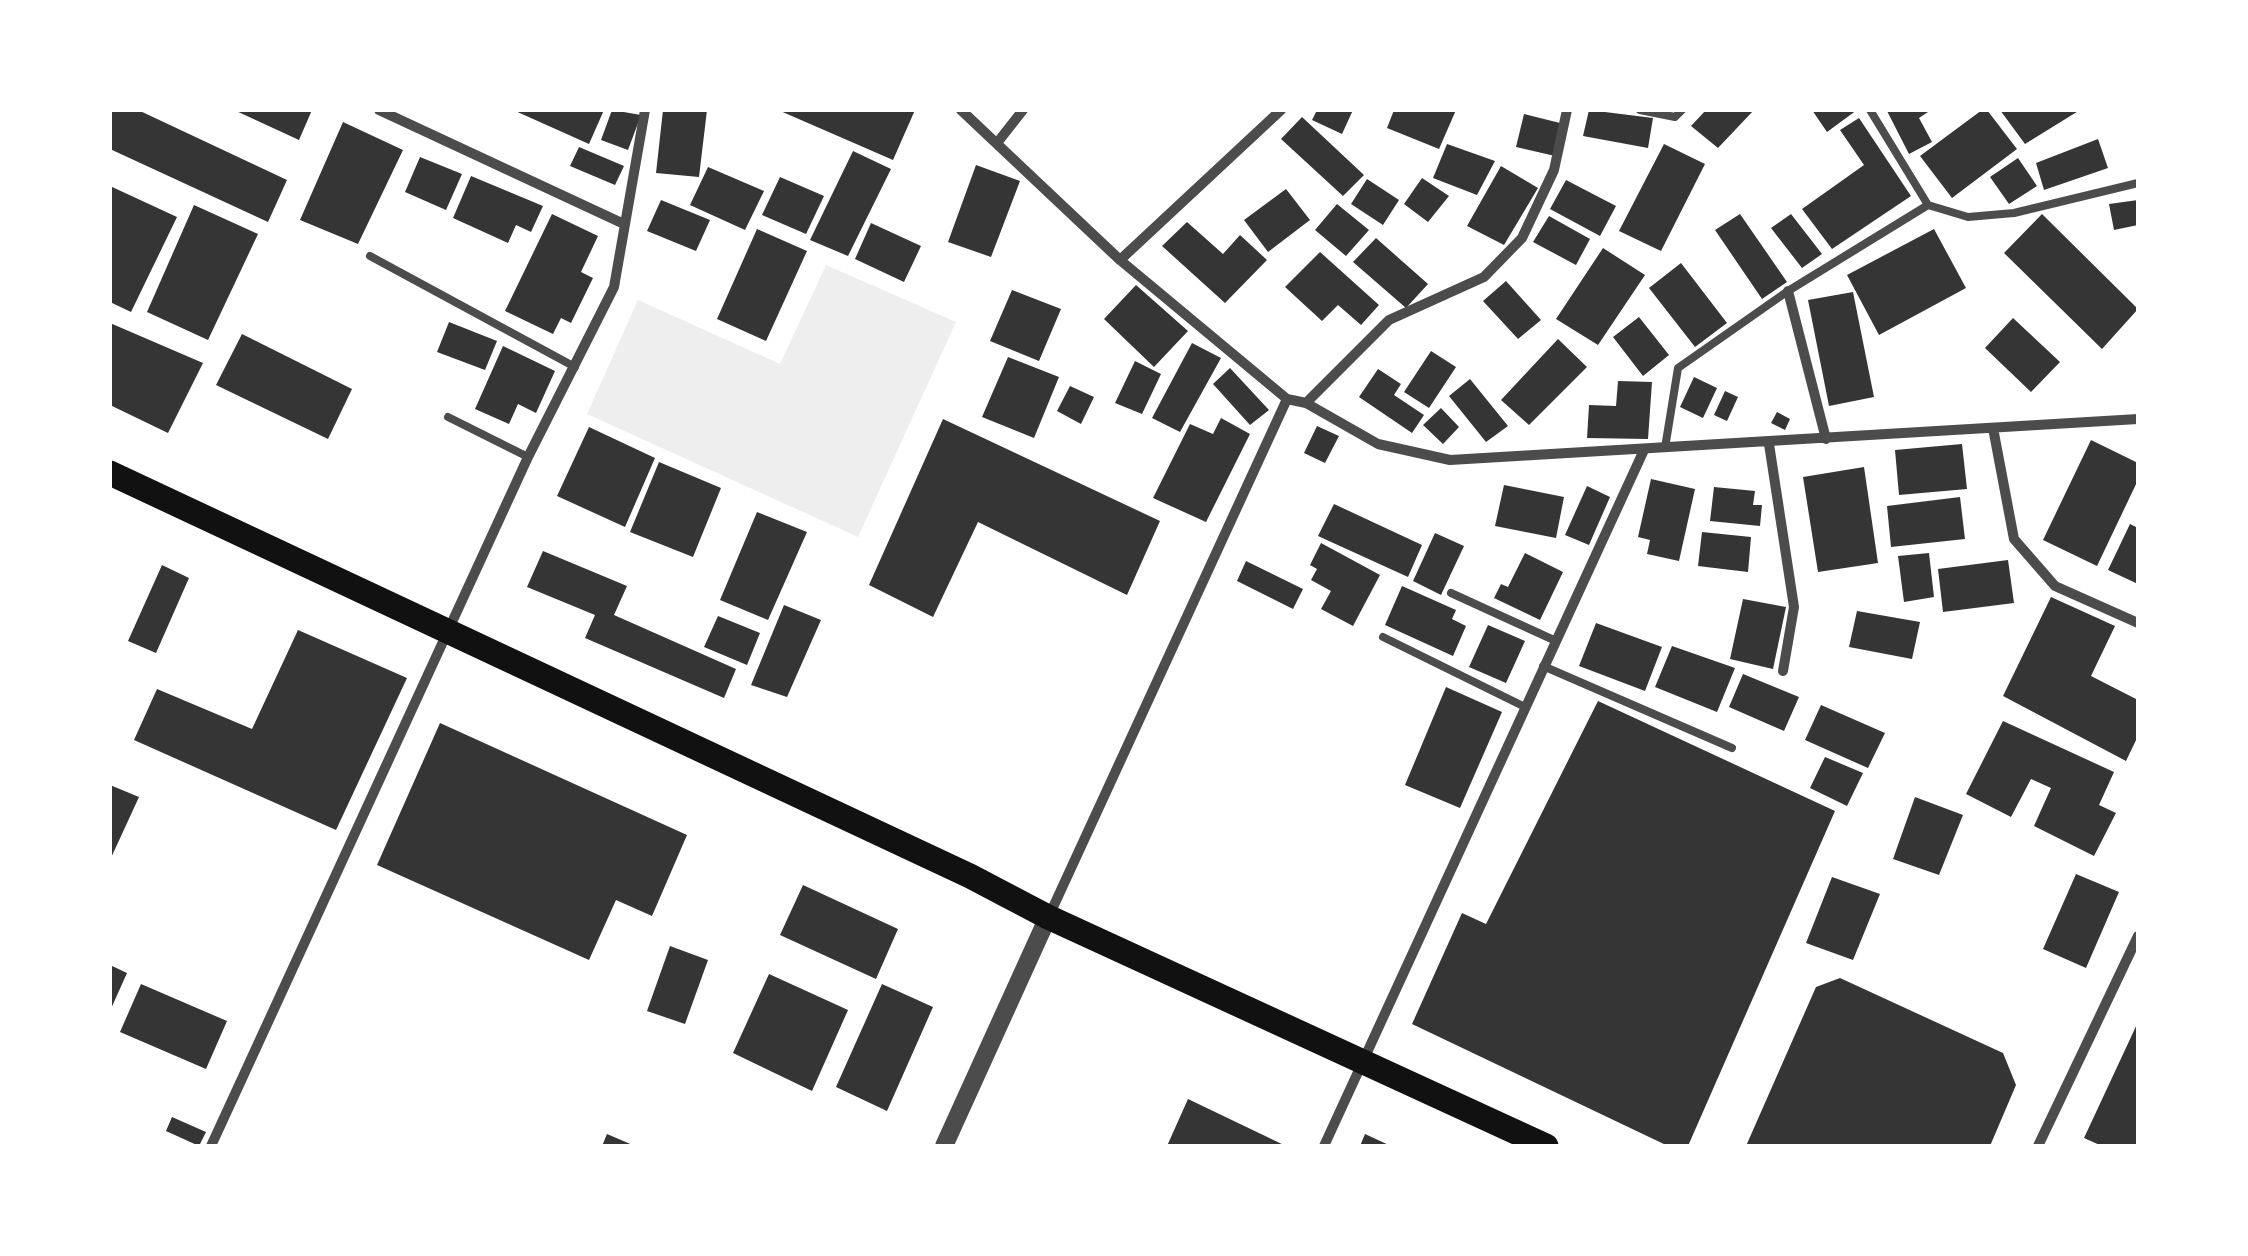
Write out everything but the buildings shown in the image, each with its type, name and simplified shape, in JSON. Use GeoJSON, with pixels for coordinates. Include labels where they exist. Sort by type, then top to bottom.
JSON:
{"type":"FeatureCollection","features":[{"type":"Feature","properties":{"kind":"main road"},"geometry":{"type":"LineString","coordinates":[[110,472],[970,876],[1048,917],[1546,1146]]}},
{"type":"Feature","properties":{"kind":"street"},"geometry":{"type":"LineString","coordinates":[[379,110],[624,224]]}},
{"type":"Feature","properties":{"kind":"street"},"geometry":{"type":"LineString","coordinates":[[211,1146],[528,457],[614,287],[645,110]]}},
{"type":"Feature","properties":{"kind":"street"},"geometry":{"type":"LineString","coordinates":[[960,110],[1120,260],[1286,399],[1306,403],[1378,444],[1450,460],[1769,444],[2138,419]]}},
{"type":"Feature","properties":{"kind":"street"},"geometry":{"type":"LineString","coordinates":[[997,143],[1024,110]]}},
{"type":"Feature","properties":{"kind":"street"},"geometry":{"type":"LineString","coordinates":[[1120,260],[1281,110]]}},
{"type":"Feature","properties":{"kind":"street"},"geometry":{"type":"LineString","coordinates":[[1306,403],[1389,320],[1484,277],[1522,238],[1554,170],[1568,110]]}},
{"type":"Feature","properties":{"kind":"street"},"geometry":{"type":"LineString","coordinates":[[1788,291],[1826,439]]}},
{"type":"Feature","properties":{"kind":"street"},"geometry":{"type":"LineString","coordinates":[[944,1146],[1286,399]]}},
{"type":"Feature","properties":{"kind":"street"},"geometry":{"type":"LineString","coordinates":[[1993,428],[2014,539],[2054,586],[2138,622]]}},
{"type":"Feature","properties":{"kind":"street"},"geometry":{"type":"LineString","coordinates":[[1769,444],[1794,607],[1782,671]]}},
{"type":"Feature","properties":{"kind":"street"},"geometry":{"type":"LineString","coordinates":[[1324,1146],[1644,450]]}},
{"type":"Feature","properties":{"kind":"street"},"geometry":{"type":"LineString","coordinates":[[2038,1146],[2138,936]]}},
{"type":"Feature","properties":{"kind":"lane"},"geometry":{"type":"LineString","coordinates":[[1640,110],[1675,118],[1682,110]]}},
{"type":"Feature","properties":{"kind":"lane"},"geometry":{"type":"LineString","coordinates":[[1883,110],[1872,113],[1928,206],[1968,217],[2014,213],[2138,183]]}},
{"type":"Feature","properties":{"kind":"lane"},"geometry":{"type":"LineString","coordinates":[[1665,448],[1678,368],[1788,291],[1928,206]]}},
{"type":"Feature","properties":{"kind":"lane"},"geometry":{"type":"LineString","coordinates":[[370,256],[575,368]]}},
{"type":"Feature","properties":{"kind":"lane"},"geometry":{"type":"LineString","coordinates":[[448,417],[528,457]]}},
{"type":"Feature","properties":{"kind":"lane"},"geometry":{"type":"LineString","coordinates":[[1451,593],[1556,641]]}},
{"type":"Feature","properties":{"kind":"lane"},"geometry":{"type":"LineString","coordinates":[[1382,637],[1523,706]]}},
{"type":"Feature","properties":{"kind":"lane"},"geometry":{"type":"LineString","coordinates":[[1543,666],[1732,748]]}},
{"type":"Feature","properties":{"kind":"shaded area"},"geometry":{"type":"Polygon","coordinates":[[[826,265],[956,322],[858,537],[587,414],[638,300],[780,364],[826,265]]]}}]}
